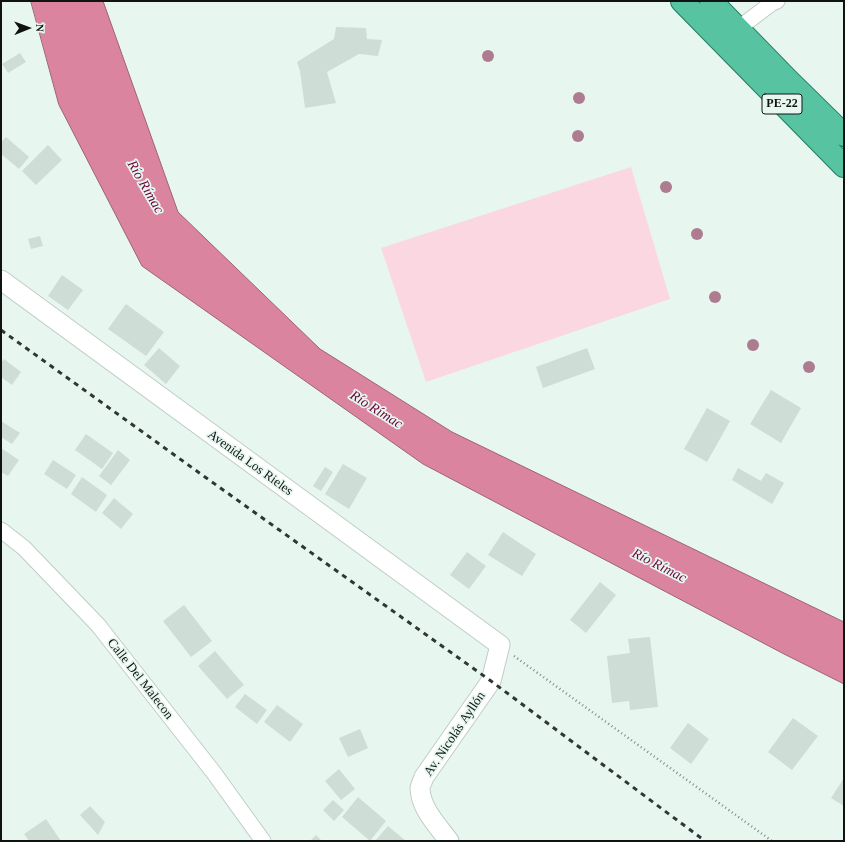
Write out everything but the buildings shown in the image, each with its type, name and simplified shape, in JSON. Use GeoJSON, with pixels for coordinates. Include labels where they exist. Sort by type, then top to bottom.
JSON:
{"type":"FeatureCollection","features":[{"type":"Feature","properties":{"kind":"highway","name":"PE-22"},"geometry":{"type":"LineString","coordinates":[[682,1],[787,79],[844,135]]}},
{"type":"Feature","properties":{"kind":"highway","name":"PE-22"},"geometry":{"type":"LineString","coordinates":[[711,1],[729,35],[844,166]]}},
{"type":"Feature","properties":{"kind":"street"},"geometry":{"type":"LineString","coordinates":[[729,35],[772,3],[777,1]]}},
{"type":"Feature","properties":{"kind":"street","name":"Avenida Los Rieles"},"geometry":{"type":"LineString","coordinates":[[1,280],[500,645]]}},
{"type":"Feature","properties":{"kind":"street","name":"Calle Del Malecon"},"geometry":{"type":"LineString","coordinates":[[1,530],[24,548],[98,625],[209,767],[264,841]]}},
{"type":"Feature","properties":{"kind":"street","name":"Av. Nicolás Ayllón"},"geometry":{"type":"LineString","coordinates":[[449,841],[427,812],[420,788],[424,777],[491,681],[500,645]]}},
{"type":"Feature","properties":{"kind":"path"},"geometry":{"type":"LineString","coordinates":[[500,645],[772,841]]}},
{"type":"Feature","properties":{"kind":"shaded area"},"geometry":{"type":"Polygon","coordinates":[[[631,167],[670,299],[426,382],[381,248],[631,167]]]}},
{"type":"Feature","properties":{"kind":"water","name":"Río Rímac"},"geometry":{"type":"Polygon","coordinates":[[[31,1],[103,1],[178,212],[320,349],[452,432],[844,622],[844,684],[423,464],[142,266],[59,105],[31,1]]]}},
{"type":"Feature","properties":{"kind":"railway"},"geometry":{"type":"LineString","coordinates":[[1,330],[491,681],[705,841]]}}]}
